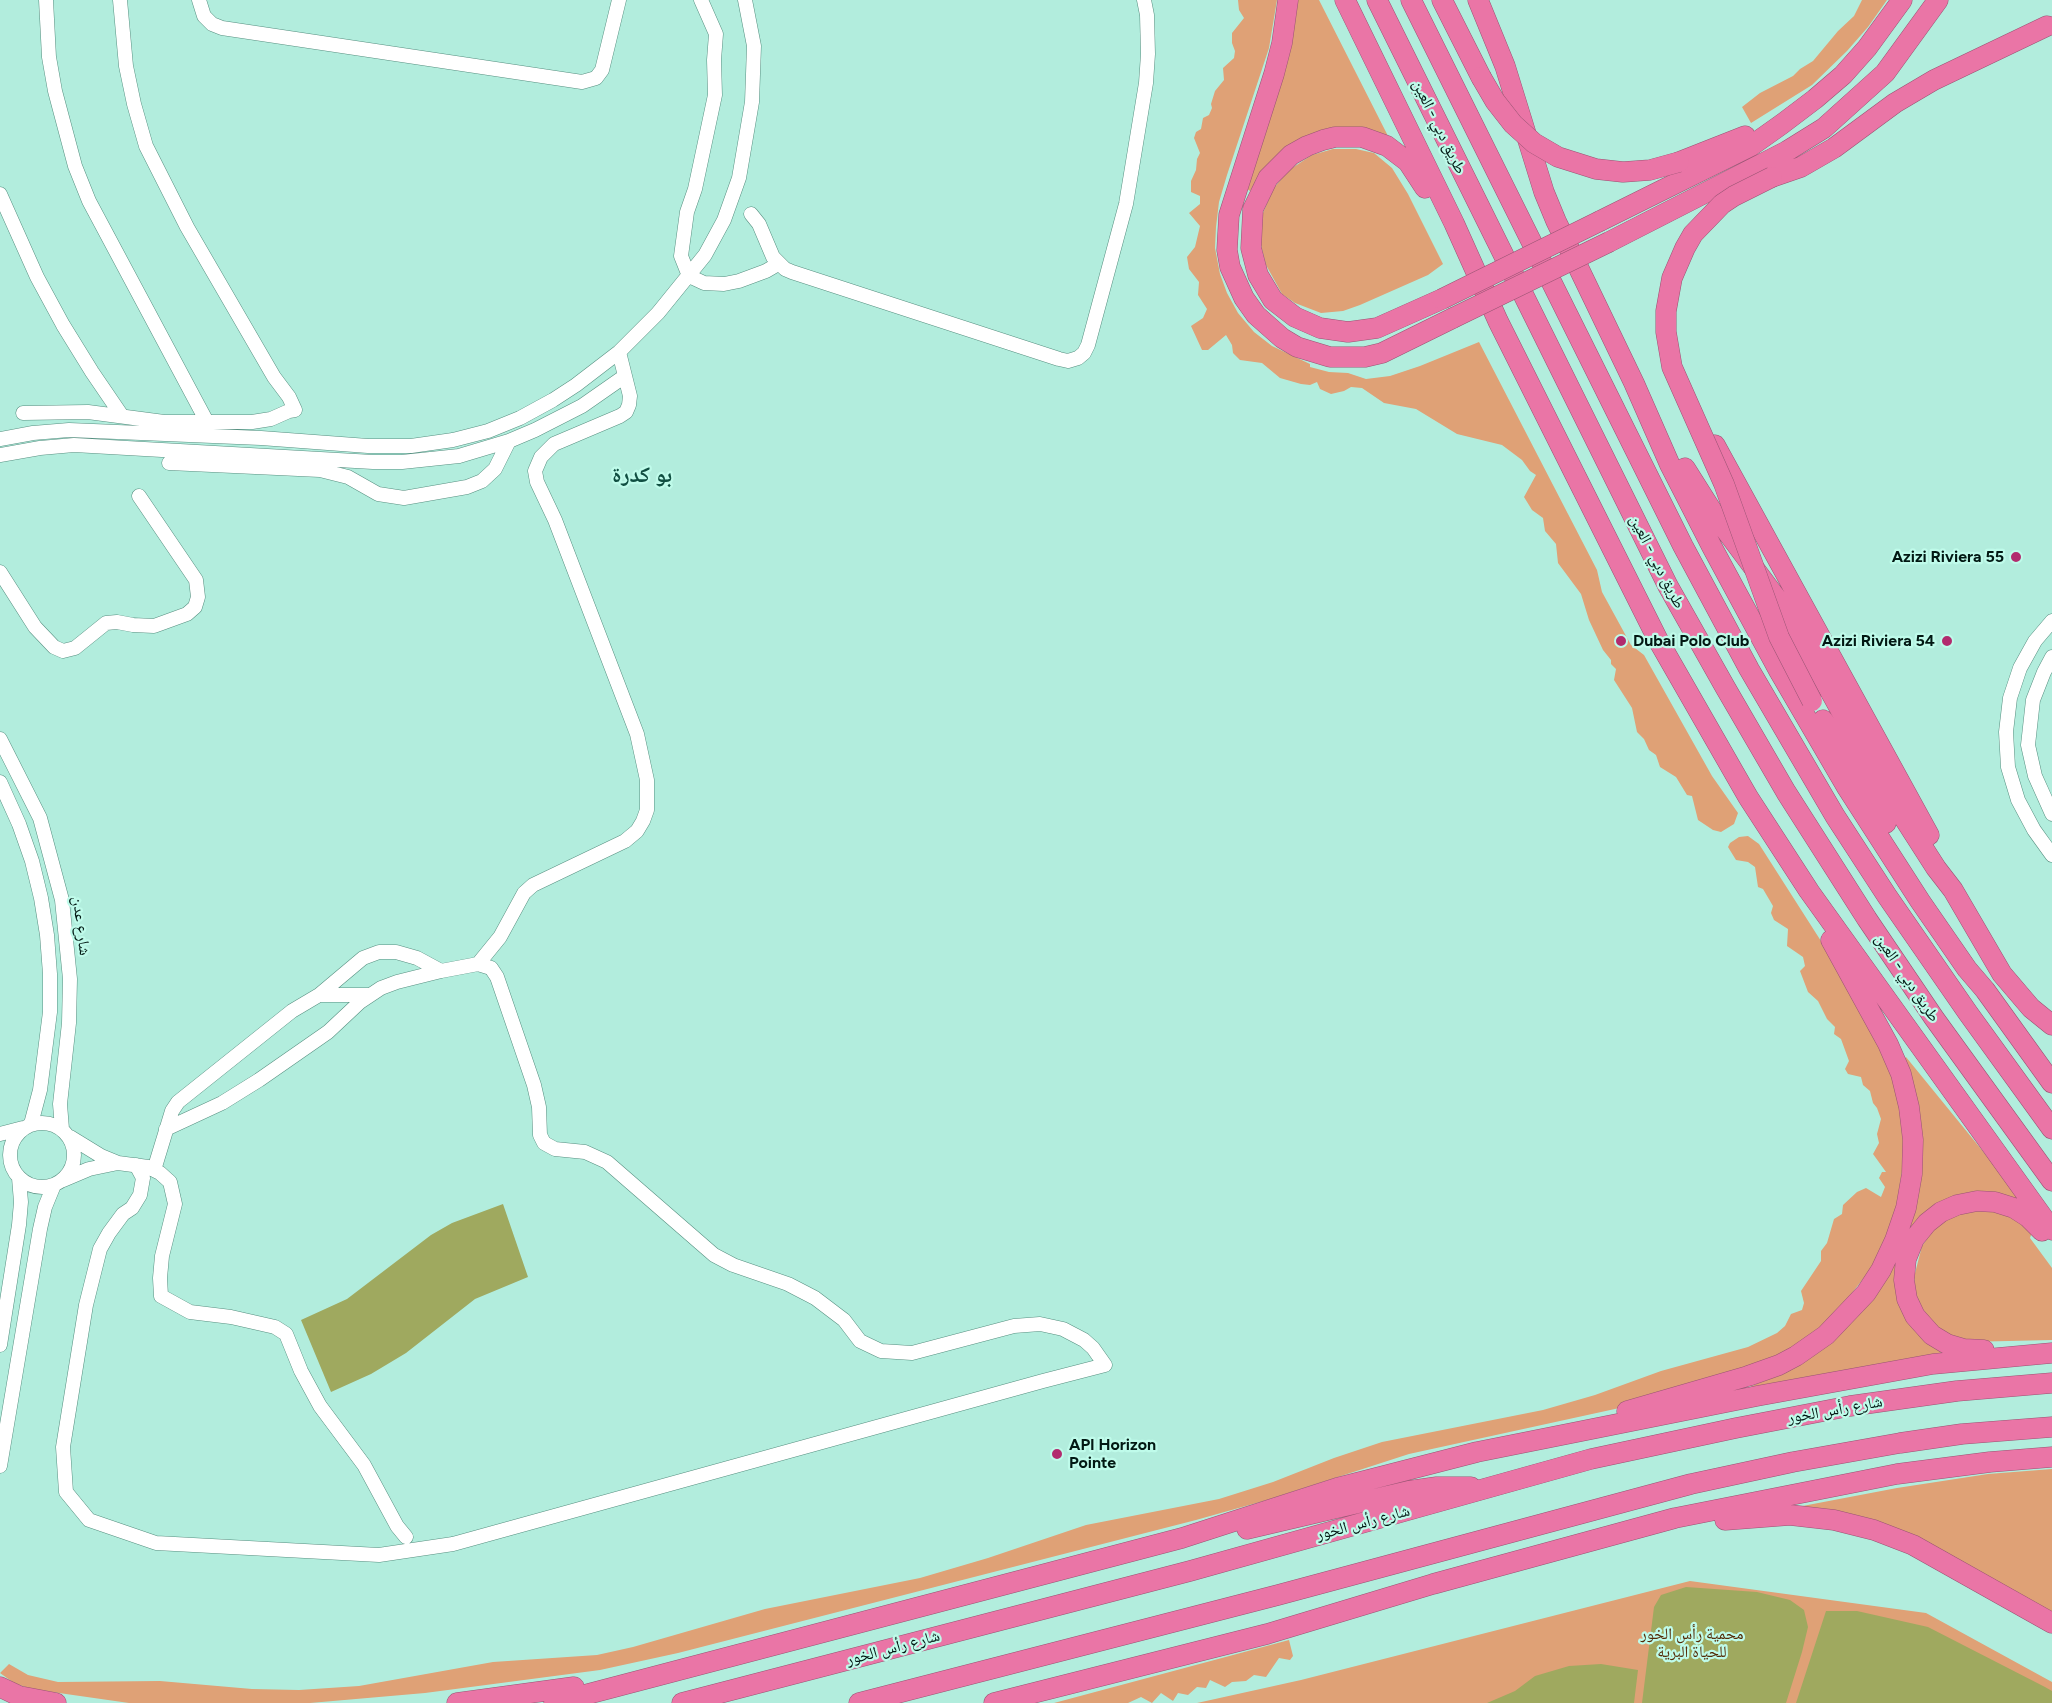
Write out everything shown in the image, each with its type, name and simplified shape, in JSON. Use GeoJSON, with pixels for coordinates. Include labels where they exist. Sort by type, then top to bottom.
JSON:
{"type":"FeatureCollection","features":[{"type":"Feature","properties":{"kind":"highway"},"geometry":{"type":"LineString","coordinates":[[1288,0],[1282,43],[1274,74],[1228,215],[1227,250],[1233,275],[1244,298],[1256,315],[1282,338],[1297,347],[1330,357],[1365,357],[1382,353],[1755,168],[1806,140],[1840,114],[1885,73]]}},
{"type":"Feature","properties":{"kind":"highway"},"geometry":{"type":"LineString","coordinates":[[1344,0],[1454,222],[1503,332],[1658,640],[1748,797],[1809,891],[2052,1230]]}},
{"type":"Feature","properties":{"kind":"highway","name":"طريق دبي - العين"},"geometry":{"type":"LineString","coordinates":[[1377,0],[1662,575],[1725,687],[1786,792],[1867,919],[1934,1018],[2052,1181]]}},
{"type":"Feature","properties":{"kind":"highway","name":"طريق دبي - العين"},"geometry":{"type":"LineString","coordinates":[[1411,0],[1668,515],[1749,669],[1835,816],[1887,896],[2052,1130]]}},
{"type":"Feature","properties":{"kind":"highway"},"geometry":{"type":"LineString","coordinates":[[1442,0],[1495,101],[1513,124],[1534,143],[1558,157],[1583,166],[1616,171],[1650,170],[1679,162],[1782,124]]}},
{"type":"Feature","properties":{"kind":"highway"},"geometry":{"type":"LineString","coordinates":[[1478,0],[1505,66],[1548,201],[1670,465],[1779,671],[1846,786],[1920,901],[1967,969],[1985,990],[2052,1083]]}},
{"type":"Feature","properties":{"kind":"highway"},"geometry":{"type":"LineString","coordinates":[[1454,222],[1438,208],[1416,173],[1398,153],[1362,137],[1335,137],[1306,146],[1279,165],[1259,193],[1251,222],[1253,261],[1264,287],[1284,309],[1307,324],[1334,331],[1363,331],[1391,323],[1750,146],[1815,99],[1843,75],[1867,48],[1902,0]]}},
{"type":"Feature","properties":{"kind":"highway"},"geometry":{"type":"LineString","coordinates":[[1772,177],[1837,130],[1862,106],[1938,0]]}},
{"type":"Feature","properties":{"kind":"highway"},"geometry":{"type":"LineString","coordinates":[[1985,990],[1980,976],[1812,701],[1779,637],[1724,484],[1672,367],[1666,332],[1668,294],[1678,263],[1693,234],[1712,213],[1734,196],[1772,177],[1802,167],[1834,148],[1895,103],[1926,84],[2050,24]]}},
{"type":"Feature","properties":{"kind":"highway"},"geometry":{"type":"LineString","coordinates":[[1634,383],[1700,492],[1777,599],[1877,776],[1936,868],[1953,890],[2002,974],[2031,1008],[2052,1025]]}},
{"type":"Feature","properties":{"kind":"highway"},"geometry":{"type":"LineString","coordinates":[[1685,396],[1700,417],[1944,863],[1953,890]]}},
{"type":"Feature","properties":{"kind":"highway"},"geometry":{"type":"LineString","coordinates":[[1579,1433],[1610,1417],[1748,1376],[1796,1356],[1826,1335],[1866,1293],[1881,1270],[1895,1240],[1906,1208],[1912,1174],[1913,1140],[1909,1107],[1900,1074],[1888,1044],[1833,944],[1809,891]]}},
{"type":"Feature","properties":{"kind":"highway"},"geometry":{"type":"LineString","coordinates":[[2052,1242],[2028,1217],[2014,1208],[1995,1202],[1966,1202],[1941,1212],[1920,1230],[1910,1248],[1904,1280],[1907,1299],[1915,1316],[1926,1329],[1947,1344],[1973,1350],[2052,1344]]}},
{"type":"Feature","properties":{"kind":"highway"},"geometry":{"type":"LineString","coordinates":[[554,1703],[1182,1538],[1337,1488],[1477,1452],[1757,1396],[1933,1364],[2052,1353]]}},
{"type":"Feature","properties":{"kind":"highway","name":"شارع رأس الخور"},"geometry":{"type":"LineString","coordinates":[[682,1703],[1190,1571],[1591,1459],[1850,1406],[1957,1391],[2052,1383]]}},
{"type":"Feature","properties":{"kind":"highway"},"geometry":{"type":"LineString","coordinates":[[859,1703],[1278,1595],[1691,1484],[1793,1462],[1900,1443],[1962,1434],[2052,1427]]}},
{"type":"Feature","properties":{"kind":"highway"},"geometry":{"type":"LineString","coordinates":[[994,1703],[1267,1634],[1432,1584],[1676,1518],[1898,1474],[1990,1462],[2052,1457]]}},
{"type":"Feature","properties":{"kind":"highway"},"geometry":{"type":"LineString","coordinates":[[1182,1538],[1250,1528],[1409,1491],[1449,1486],[1486,1489]]}},
{"type":"Feature","properties":{"kind":"highway"},"geometry":{"type":"LineString","coordinates":[[1432,1584],[1491,1576],[1652,1533],[1756,1516],[1790,1515],[1834,1520],[1893,1536],[1934,1556],[2052,1623]]}},
{"type":"Feature","properties":{"kind":"highway"},"geometry":{"type":"LineString","coordinates":[[457,1703],[680,1671]]}},
{"type":"Feature","properties":{"kind":"highway"},"geometry":{"type":"LineString","coordinates":[[0,1686],[19,1696],[56,1703]]}},
{"type":"Feature","properties":{"kind":"street"},"geometry":{"type":"LineString","coordinates":[[46,0],[47,33],[53,80],[63,128],[75,166],[89,201],[207,422]]}},
{"type":"Feature","properties":{"kind":"street"},"geometry":{"type":"LineString","coordinates":[[23,413],[64,411],[164,422],[261,422],[295,410],[187,227],[146,146],[126,66],[120,0]]}},
{"type":"Feature","properties":{"kind":"street"},"geometry":{"type":"LineString","coordinates":[[199,0],[204,16],[212,24],[222,28],[582,82],[596,78],[602,70],[619,0]]}},
{"type":"Feature","properties":{"kind":"street"},"geometry":{"type":"LineString","coordinates":[[701,0],[716,34],[715,95],[695,189],[687,212],[681,256],[689,276],[704,283],[724,284],[752,277],[778,264]]}},
{"type":"Feature","properties":{"kind":"street"},"geometry":{"type":"LineString","coordinates":[[0,439],[69,430],[261,438],[389,447],[453,440],[488,431],[520,418],[576,385],[619,352],[658,314],[689,276],[705,255],[724,220],[735,190],[744,153],[752,102],[755,65],[752,28],[745,0]]}},
{"type":"Feature","properties":{"kind":"street"},"geometry":{"type":"LineString","coordinates":[[751,214],[759,224],[773,257],[778,264],[792,272],[1059,359],[1068,361],[1078,358],[1089,345],[1126,204],[1146,83],[1148,54],[1147,15],[1144,0]]}},
{"type":"Feature","properties":{"kind":"street"},"geometry":{"type":"LineString","coordinates":[[0,194],[37,277],[63,325],[122,416]]}},
{"type":"Feature","properties":{"kind":"street"},"geometry":{"type":"LineString","coordinates":[[478,964],[500,937],[524,893],[533,885],[625,841],[637,831],[647,810],[647,780],[642,749],[555,520],[537,482],[535,471],[541,457],[554,444],[626,412],[630,396],[619,352]]}},
{"type":"Feature","properties":{"kind":"street"},"geometry":{"type":"LineString","coordinates":[[0,456],[40,448],[75,445],[402,462],[459,456],[509,441],[574,410],[625,376]]}},
{"type":"Feature","properties":{"kind":"street"},"geometry":{"type":"LineString","coordinates":[[258,456],[261,422]]}},
{"type":"Feature","properties":{"kind":"street"},"geometry":{"type":"LineString","coordinates":[[169,463],[320,470],[348,477],[378,494],[404,498],[467,487],[482,481],[495,469],[509,441]]}},
{"type":"Feature","properties":{"kind":"street"},"geometry":{"type":"LineString","coordinates":[[0,572],[35,627],[54,647],[63,651],[75,648],[106,623],[154,626],[187,614],[197,602],[198,586],[139,496]]}},
{"type":"Feature","properties":{"kind":"street"},"geometry":{"type":"LineString","coordinates":[[2052,621],[2035,641],[2020,668],[2010,698],[2006,732],[2008,767],[2018,800],[2034,830],[2052,855]]}},
{"type":"Feature","properties":{"kind":"street"},"geometry":{"type":"LineString","coordinates":[[2052,657],[2033,700],[2028,746],[2034,776],[2052,814]]}},
{"type":"Feature","properties":{"kind":"street","name":"شارع عدن"},"geometry":{"type":"LineString","coordinates":[[0,739],[40,818],[62,900],[70,979],[69,1023],[60,1104],[66,1133]]}},
{"type":"Feature","properties":{"kind":"street"},"geometry":{"type":"LineString","coordinates":[[0,782],[19,824],[32,861],[41,898],[50,974],[50,1012],[40,1090],[27,1126],[16,1134],[12,1143],[10,1162],[16,1174],[21,1214],[0,1345]]}},
{"type":"Feature","properties":{"kind":"street"},"geometry":{"type":"LineString","coordinates":[[154,1170],[172,1111],[186,1095],[292,1011],[319,995],[363,958],[379,952],[405,954],[441,971]]}},
{"type":"Feature","properties":{"kind":"street"},"geometry":{"type":"LineString","coordinates":[[136,1165],[143,1178],[140,1195],[132,1208],[123,1214],[100,1249],[86,1305],[63,1447],[66,1492],[89,1520],[156,1543],[379,1555],[453,1544],[1105,1365],[1084,1340],[1063,1329],[1040,1324],[1014,1326],[912,1353],[881,1350],[860,1341],[844,1320],[815,1298],[788,1284],[733,1265],[714,1255],[607,1162],[585,1152],[555,1149],[544,1143],[540,1135],[539,1107],[534,1085],[497,977],[491,968],[478,964],[397,982],[370,995],[328,1032],[267,1075],[222,1103],[166,1129]]}},
{"type":"Feature","properties":{"kind":"street"},"geometry":{"type":"LineString","coordinates":[[319,995],[370,995]]}},
{"type":"Feature","properties":{"kind":"street"},"geometry":{"type":"LineString","coordinates":[[0,1134],[41,1122],[52,1124],[85,1148],[118,1163]]}},
{"type":"Feature","properties":{"kind":"street"},"geometry":{"type":"LineString","coordinates":[[0,1466],[45,1207],[58,1183],[70,1172],[74,1160],[74,1148],[66,1133]]}},
{"type":"Feature","properties":{"kind":"street"},"geometry":{"type":"LineString","coordinates":[[0,1163],[29,1185],[42,1188],[89,1169],[118,1163],[154,1170],[170,1182],[175,1204],[162,1256],[161,1296],[190,1312],[231,1317],[274,1327],[286,1334],[301,1371],[320,1406],[364,1465],[406,1537]]}},
{"type":"Feature","properties":{"kind":"green space"},"geometry":{"type":"Polygon","coordinates":[[[1238,0],[1277,0],[1269,48],[1219,202],[1215,248],[1220,274],[1238,313],[1254,332],[1272,346],[1310,364],[1310,367],[1329,372],[1348,373],[1366,379],[1390,376],[1479,342],[1597,570],[1602,592],[1631,645],[1644,655],[1712,776],[1738,813],[1734,824],[1721,832],[1713,830],[1698,820],[1692,796],[1687,795],[1676,777],[1660,767],[1656,755],[1649,750],[1644,739],[1637,732],[1632,708],[1614,680],[1616,669],[1603,650],[1589,620],[1581,594],[1558,563],[1556,544],[1545,531],[1543,518],[1532,510],[1524,497],[1536,475],[1522,460],[1502,445],[1457,434],[1416,409],[1384,403],[1362,388],[1351,387],[1331,394],[1320,389],[1317,382],[1310,385],[1280,378],[1262,363],[1240,360],[1233,353],[1232,345],[1226,335],[1208,350],[1202,350],[1191,326],[1203,318],[1207,309],[1198,295],[1199,282],[1189,269],[1187,257],[1195,247],[1200,226],[1189,213],[1200,204],[1200,196],[1191,192],[1191,181],[1200,153],[1194,138],[1196,132],[1201,129],[1203,118],[1209,115],[1215,91],[1224,80],[1223,68],[1234,58],[1232,33],[1244,18],[1239,10],[1238,0]]]}},
{"type":"Feature","properties":{"kind":"green space"},"geometry":{"type":"Polygon","coordinates":[[[1297,0],[1319,0],[1388,136],[1366,129],[1289,146],[1271,161],[1250,191],[1244,187],[1290,47],[1297,0]]]}},
{"type":"Feature","properties":{"kind":"green space"},"geometry":{"type":"Polygon","coordinates":[[[1862,0],[1887,0],[1847,51],[1812,85],[1751,123],[1742,107],[1760,93],[1793,76],[1813,61],[1854,16],[1862,0]]]}},
{"type":"Feature","properties":{"kind":"green space"},"geometry":{"type":"Polygon","coordinates":[[[1333,149],[1356,149],[1374,153],[1392,168],[1408,194],[1443,264],[1428,275],[1360,305],[1343,311],[1321,313],[1295,303],[1282,294],[1266,265],[1260,241],[1263,213],[1273,189],[1289,170],[1312,155],[1333,149]]]}},
{"type":"Feature","properties":{"kind":"green space"},"geometry":{"type":"Polygon","coordinates":[[[1748,836],[1759,844],[1828,952],[1877,1038],[1895,1082],[1904,1137],[1897,1204],[1888,1234],[1874,1265],[1837,1312],[1815,1334],[1789,1352],[1624,1407],[1409,1454],[1267,1500],[1196,1520],[678,1653],[600,1670],[425,1693],[310,1703],[129,1703],[31,1689],[14,1683],[0,1673],[9,1664],[28,1675],[58,1682],[160,1681],[252,1689],[299,1690],[359,1686],[493,1662],[597,1655],[765,1609],[920,1578],[1086,1525],[1219,1499],[1382,1442],[1543,1410],[1595,1395],[1661,1371],[1748,1347],[1777,1333],[1785,1326],[1791,1314],[1802,1310],[1804,1303],[1801,1291],[1821,1261],[1821,1251],[1827,1243],[1834,1219],[1842,1214],[1843,1205],[1857,1192],[1866,1188],[1881,1197],[1885,1187],[1879,1178],[1882,1172],[1886,1172],[1873,1154],[1879,1143],[1877,1134],[1881,1119],[1870,1091],[1863,1085],[1861,1077],[1848,1074],[1845,1069],[1849,1061],[1841,1039],[1834,1034],[1835,1027],[1827,1019],[1818,1001],[1808,992],[1800,971],[1805,966],[1803,957],[1787,946],[1788,929],[1774,920],[1771,913],[1773,906],[1763,889],[1758,887],[1755,867],[1748,862],[1736,860],[1728,847],[1739,837],[1748,836]]]}},
{"type":"Feature","properties":{"kind":"green space"},"geometry":{"type":"Polygon","coordinates":[[[1906,1057],[2021,1200],[1989,1193],[1908,1236],[1903,1060],[1906,1057]]]}},
{"type":"Feature","properties":{"kind":"green space"},"geometry":{"type":"Polygon","coordinates":[[[1989,1209],[2009,1215],[2032,1232],[2030,1238],[2052,1268],[2052,1340],[1965,1342],[1948,1335],[1934,1325],[1924,1312],[1916,1295],[1914,1277],[1922,1246],[1934,1229],[1949,1218],[1968,1211],[1989,1209]]]}},
{"type":"Feature","properties":{"kind":"green space"},"geometry":{"type":"Polygon","coordinates":[[[1895,1255],[1899,1257],[1896,1273],[1941,1353],[1748,1388],[1788,1369],[1895,1255]]]}},
{"type":"Feature","properties":{"kind":"green space"},"geometry":{"type":"Polygon","coordinates":[[[2052,1469],[2052,1620],[1929,1550],[1792,1508],[1988,1474],[2052,1469]]]}},
{"type":"Feature","properties":{"kind":"green space","name":"محمية رأس الخور للحياة البرية"},"geometry":{"type":"Polygon","coordinates":[[[1690,1581],[1926,1613],[2052,1682],[2052,1703],[1197,1703],[1301,1680],[1690,1581]]]}},
{"type":"Feature","properties":{"kind":"green space"},"geometry":{"type":"Polygon","coordinates":[[[1289,1640],[1293,1656],[1290,1660],[1279,1658],[1266,1677],[1254,1675],[1246,1681],[1232,1682],[1225,1687],[1210,1680],[1206,1688],[1197,1687],[1188,1695],[1178,1693],[1173,1701],[1161,1693],[1152,1703],[1141,1697],[1128,1703],[1054,1703],[1289,1640]]]}},
{"type":"Feature","properties":{"kind":"shaded area"},"geometry":{"type":"Polygon","coordinates":[[[503,1204],[528,1277],[475,1299],[406,1353],[371,1374],[331,1392],[301,1320],[347,1299],[431,1235],[452,1223],[503,1204]]]}},
{"type":"Feature","properties":{"kind":"shaded area"},"geometry":{"type":"Polygon","coordinates":[[[1686,1587],[1757,1592],[1790,1600],[1804,1610],[1808,1627],[1786,1703],[1642,1703],[1654,1607],[1661,1595],[1686,1587]]]}},
{"type":"Feature","properties":{"kind":"shaded area"},"geometry":{"type":"Polygon","coordinates":[[[1826,1611],[1857,1611],[1928,1627],[2052,1691],[2052,1703],[1796,1703],[1826,1611]]]}},
{"type":"Feature","properties":{"kind":"shaded area"},"geometry":{"type":"Polygon","coordinates":[[[1601,1664],[1638,1670],[1634,1703],[1487,1703],[1515,1691],[1535,1676],[1569,1666],[1601,1664]]]}},
{"type":"Feature","properties":{"kind":"place","name":"Azizi Riviera 55"},"geometry":{"type":"Point","coordinates":[2016,557]}},
{"type":"Feature","properties":{"kind":"place","name":"Dubai Polo Club"},"geometry":{"type":"Point","coordinates":[1621,641]}},
{"type":"Feature","properties":{"kind":"place","name":"Azizi Riviera 54"},"geometry":{"type":"Point","coordinates":[1947,641]}},
{"type":"Feature","properties":{"kind":"place","name":"API Horizon Pointe"},"geometry":{"type":"Point","coordinates":[1057,1454]}},
{"type":"Feature","properties":{"kind":"district","name":"بو كدرة"},"geometry":{"type":"Point","coordinates":[642,476]}}]}
